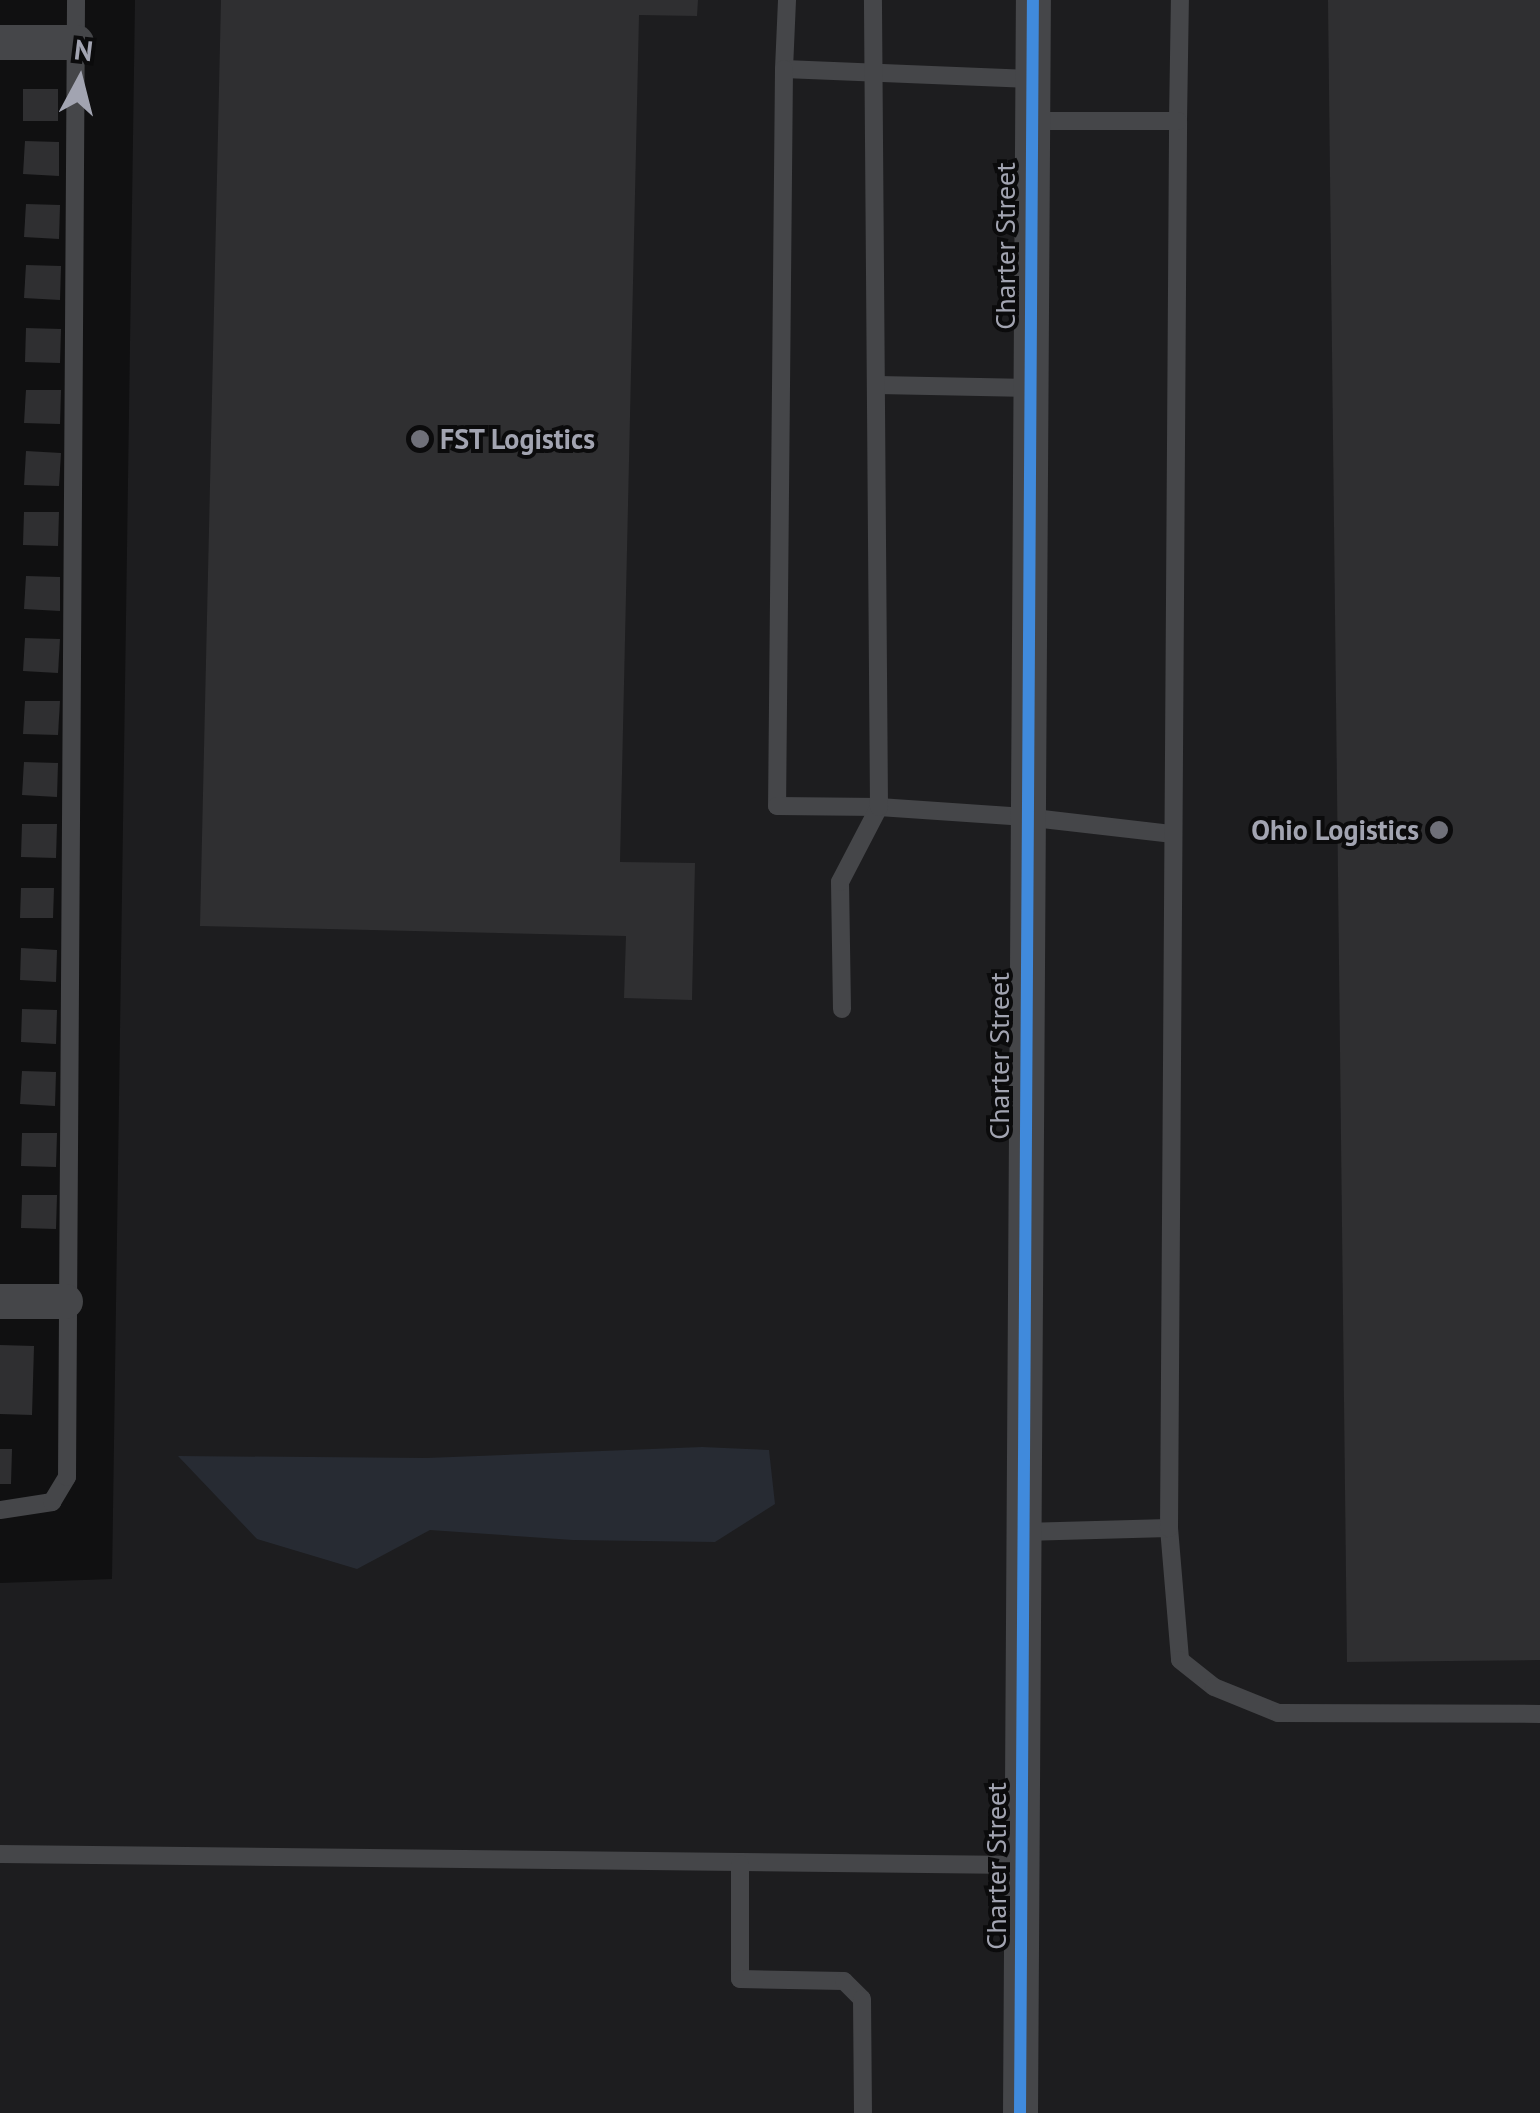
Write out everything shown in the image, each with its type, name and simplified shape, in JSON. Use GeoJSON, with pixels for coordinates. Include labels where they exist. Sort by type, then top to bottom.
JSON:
{"type":"FeatureCollection","features":[{"type":"Feature","properties":{"kind":"street","name":"Charter Street"},"geometry":{"type":"LineString","coordinates":[[1020,2113],[1032,0]]}},
{"type":"Feature","properties":{"kind":"street"},"geometry":{"type":"LineString","coordinates":[[0,42],[76,42]]}},
{"type":"Feature","properties":{"kind":"street"},"geometry":{"type":"LineString","coordinates":[[0,1301],[65,1301]]}},
{"type":"Feature","properties":{"kind":"lane"},"geometry":{"type":"LineString","coordinates":[[0,1510],[52,1502],[67,1478],[65,1301],[76,0]]}},
{"type":"Feature","properties":{"kind":"lane"},"geometry":{"type":"LineString","coordinates":[[787,0],[777,806],[879,807],[1025,817],[1171,834]]}},
{"type":"Feature","properties":{"kind":"lane"},"geometry":{"type":"LineString","coordinates":[[842,1010],[840,882],[879,807],[873,0]]}},
{"type":"Feature","properties":{"kind":"lane"},"geometry":{"type":"LineString","coordinates":[[1180,0],[1169,1528],[1180,1660],[1214,1687],[1278,1713],[1540,1714]]}},
{"type":"Feature","properties":{"kind":"lane"},"geometry":{"type":"LineString","coordinates":[[784,69],[1032,79]]}},
{"type":"Feature","properties":{"kind":"lane"},"geometry":{"type":"LineString","coordinates":[[1031,121],[1178,120]]}},
{"type":"Feature","properties":{"kind":"lane"},"geometry":{"type":"LineString","coordinates":[[878,385],[1029,388]]}},
{"type":"Feature","properties":{"kind":"lane"},"geometry":{"type":"LineString","coordinates":[[1023,1532],[1169,1528]]}},
{"type":"Feature","properties":{"kind":"lane"},"geometry":{"type":"LineString","coordinates":[[0,1854],[1021,1866]]}},
{"type":"Feature","properties":{"kind":"lane"},"geometry":{"type":"LineString","coordinates":[[740,1864],[740,1979],[844,1981],[862,1999],[862,2113]]}},
{"type":"Feature","properties":{"kind":"shaded area"},"geometry":{"type":"Polygon","coordinates":[[[135,0],[1540,0],[1540,2113],[0,2113],[0,1583],[112,1579],[135,0]]]}},
{"type":"Feature","properties":{"kind":"shaded area"},"geometry":{"type":"Polygon","coordinates":[[[702,1447],[769,1450],[775,1504],[715,1542],[573,1540],[430,1530],[357,1569],[257,1539],[178,1456],[427,1458],[702,1447]]]}},
{"type":"Feature","properties":{"kind":"building","name":"FST Logistics"},"geometry":{"type":"Polygon","coordinates":[[[221,0],[698,0],[697,16],[639,15],[620,862],[695,863],[692,1000],[624,998],[626,936],[200,926],[221,0]]]}},
{"type":"Feature","properties":{"kind":"building","name":"Ohio Logistics"},"geometry":{"type":"Polygon","coordinates":[[[1328,0],[1540,0],[1540,1660],[1347,1662],[1328,0]]]}},
{"type":"Feature","properties":{"kind":"building"},"geometry":{"type":"Polygon","coordinates":[[[23,89],[58,89],[58,121],[23,121],[23,89]]]}},
{"type":"Feature","properties":{"kind":"building"},"geometry":{"type":"Polygon","coordinates":[[[25,141],[59,142],[59,176],[23,174],[25,141]]]}},
{"type":"Feature","properties":{"kind":"building"},"geometry":{"type":"Polygon","coordinates":[[[26,204],[60,205],[59,239],[24,237],[26,204]]]}},
{"type":"Feature","properties":{"kind":"building"},"geometry":{"type":"Polygon","coordinates":[[[26,265],[61,266],[60,300],[24,298],[26,265]]]}},
{"type":"Feature","properties":{"kind":"building"},"geometry":{"type":"Polygon","coordinates":[[[26,328],[61,329],[60,363],[25,362],[26,328]]]}},
{"type":"Feature","properties":{"kind":"building"},"geometry":{"type":"Polygon","coordinates":[[[26,390],[61,390],[60,424],[24,423],[26,390]]]}},
{"type":"Feature","properties":{"kind":"building"},"geometry":{"type":"Polygon","coordinates":[[[26,451],[61,453],[59,486],[24,485],[26,451]]]}},
{"type":"Feature","properties":{"kind":"building"},"geometry":{"type":"Polygon","coordinates":[[[24,512],[59,512],[58,546],[23,545],[24,512]]]}},
{"type":"Feature","properties":{"kind":"building"},"geometry":{"type":"Polygon","coordinates":[[[26,576],[60,577],[60,611],[24,609],[26,576]]]}},
{"type":"Feature","properties":{"kind":"building"},"geometry":{"type":"Polygon","coordinates":[[[25,638],[60,639],[58,673],[23,671],[25,638]]]}},
{"type":"Feature","properties":{"kind":"building"},"geometry":{"type":"Polygon","coordinates":[[[25,701],[60,701],[58,735],[23,734],[25,701]]]}},
{"type":"Feature","properties":{"kind":"building"},"geometry":{"type":"Polygon","coordinates":[[[24,762],[58,763],[57,797],[22,795],[24,762]]]}},
{"type":"Feature","properties":{"kind":"building"},"geometry":{"type":"Polygon","coordinates":[[[22,824],[57,824],[56,858],[21,857],[22,824]]]}},
{"type":"Feature","properties":{"kind":"building"},"geometry":{"type":"Polygon","coordinates":[[[21,888],[54,888],[53,918],[20,918],[21,888]]]}},
{"type":"Feature","properties":{"kind":"building"},"geometry":{"type":"Polygon","coordinates":[[[21,948],[57,950],[56,982],[20,980],[21,948]]]}},
{"type":"Feature","properties":{"kind":"building"},"geometry":{"type":"Polygon","coordinates":[[[22,1009],[57,1010],[56,1044],[21,1042],[22,1009]]]}},
{"type":"Feature","properties":{"kind":"building"},"geometry":{"type":"Polygon","coordinates":[[[22,1071],[56,1072],[55,1106],[20,1104],[22,1071]]]}},
{"type":"Feature","properties":{"kind":"building"},"geometry":{"type":"Polygon","coordinates":[[[22,1133],[57,1133],[56,1167],[21,1166],[22,1133]]]}},
{"type":"Feature","properties":{"kind":"building"},"geometry":{"type":"Polygon","coordinates":[[[22,1195],[57,1195],[56,1229],[21,1228],[22,1195]]]}},
{"type":"Feature","properties":{"kind":"building"},"geometry":{"type":"Polygon","coordinates":[[[0,1345],[34,1346],[32,1415],[0,1414],[0,1345]]]}},
{"type":"Feature","properties":{"kind":"building"},"geometry":{"type":"Polygon","coordinates":[[[0,1449],[12,1449],[11,1484],[0,1484],[0,1449]]]}},
{"type":"Feature","properties":{"kind":"cycle path"},"geometry":{"type":"LineString","coordinates":[[1020,2113],[1033,0]]}},
{"type":"Feature","properties":{"kind":"place","name":"FST Logistics"},"geometry":{"type":"Point","coordinates":[420,439]}},
{"type":"Feature","properties":{"kind":"place","name":"Ohio Logistics"},"geometry":{"type":"Point","coordinates":[1439,830]}}]}
